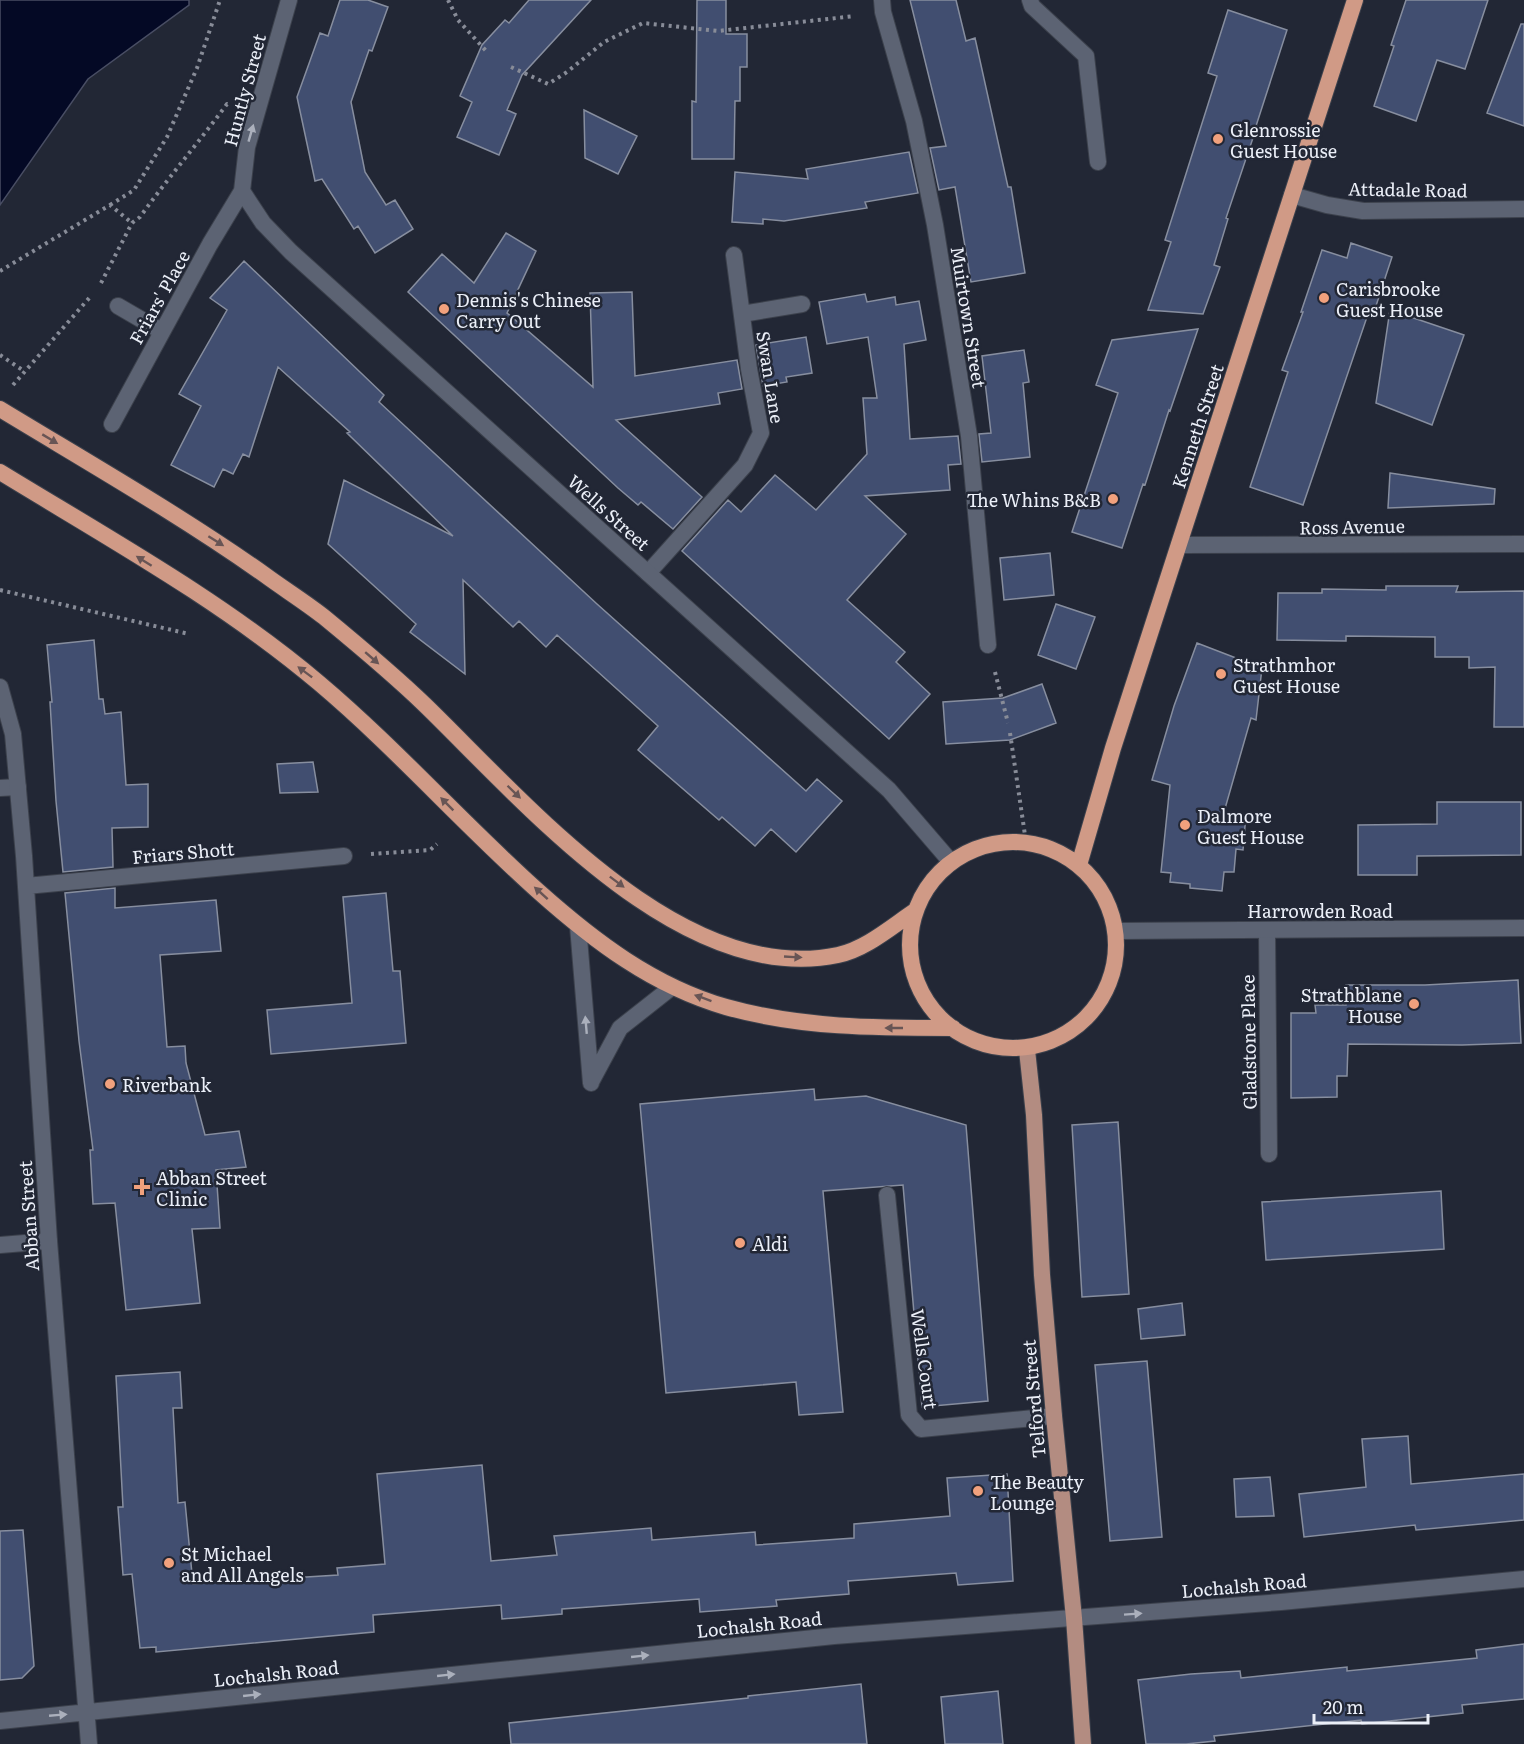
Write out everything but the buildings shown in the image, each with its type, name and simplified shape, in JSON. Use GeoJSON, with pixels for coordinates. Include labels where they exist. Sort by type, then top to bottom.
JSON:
{"type":"FeatureCollection","features":[{"type":"Feature","properties":{"kind":"highway","name":"Kenneth Street"},"geometry":{"type":"LineString","coordinates":[[1079,865],[1113,748],[1355,0]]}},
{"type":"Feature","properties":{"kind":"highway"},"geometry":{"type":"LineString","coordinates":[[0,409],[222,544],[321,615],[422,702],[540,818],[591,863],[639,899],[683,927],[760,956],[814,959],[841,955],[873,940],[915,911]]}},
{"type":"Feature","properties":{"kind":"highway"},"geometry":{"type":"LineString","coordinates":[[0,472],[224,611],[318,682],[396,752],[504,860],[578,926],[632,965],[672,987],[725,1006],[791,1022],[854,1028],[953,1028]]}},
{"type":"Feature","properties":{"kind":"highway"},"geometry":{"type":"LineString","coordinates":[[1014,841],[1049,848],[1079,865],[1103,892],[1117,931],[1116,967],[1099,1006],[1074,1031],[1027,1050],[987,1044],[953,1028],[927,1003],[912,971],[909,935],[915,911],[932,880],[951,862],[984,846],[1014,841]]}},
{"type":"Feature","properties":{"kind":"main road","name":"Telford Street"},"geometry":{"type":"LineString","coordinates":[[1027,1050],[1034,1115],[1042,1275],[1074,1618],[1083,1744]]}},
{"type":"Feature","properties":{"kind":"street","name":"Huntly Street"},"geometry":{"type":"LineString","coordinates":[[243,191],[247,147],[289,0]]}},
{"type":"Feature","properties":{"kind":"street"},"geometry":{"type":"LineString","coordinates":[[1030,0],[1032,6],[1086,56],[1098,162]]}},
{"type":"Feature","properties":{"kind":"street","name":"Muirtown Street"},"geometry":{"type":"LineString","coordinates":[[882,6],[914,121],[939,248],[969,436],[988,645]]}},
{"type":"Feature","properties":{"kind":"street","name":"Friars' Place"},"geometry":{"type":"LineString","coordinates":[[112,424],[161,331],[243,191]]}},
{"type":"Feature","properties":{"kind":"street","name":"Wells Street"},"geometry":{"type":"LineString","coordinates":[[243,191],[263,223],[291,252],[889,790],[951,862]]}},
{"type":"Feature","properties":{"kind":"street","name":"Attadale Road"},"geometry":{"type":"LineString","coordinates":[[1292,195],[1326,205],[1363,211],[1524,209]]}},
{"type":"Feature","properties":{"kind":"street","name":"Swan Lane"},"geometry":{"type":"LineString","coordinates":[[648,573],[745,465],[762,433],[749,369],[734,255]]}},
{"type":"Feature","properties":{"kind":"street"},"geometry":{"type":"LineString","coordinates":[[742,314],[802,304]]}},
{"type":"Feature","properties":{"kind":"street"},"geometry":{"type":"LineString","coordinates":[[118,306],[161,331]]}},
{"type":"Feature","properties":{"kind":"street","name":"Ross Avenue"},"geometry":{"type":"LineString","coordinates":[[1179,545],[1524,544]]}},
{"type":"Feature","properties":{"kind":"street","name":"Abban Street"},"geometry":{"type":"LineString","coordinates":[[0,687],[13,734],[18,787],[89,1744]]}},
{"type":"Feature","properties":{"kind":"street"},"geometry":{"type":"LineString","coordinates":[[0,788],[18,787]]}},
{"type":"Feature","properties":{"kind":"street","name":"Friars Shott"},"geometry":{"type":"LineString","coordinates":[[26,886],[344,856]]}},
{"type":"Feature","properties":{"kind":"street"},"geometry":{"type":"LineString","coordinates":[[578,926],[591,1083],[620,1028],[672,987]]}},
{"type":"Feature","properties":{"kind":"street","name":"Harrowden Road"},"geometry":{"type":"LineString","coordinates":[[1117,931],[1524,928]]}},
{"type":"Feature","properties":{"kind":"street","name":"Gladstone Place"},"geometry":{"type":"LineString","coordinates":[[1267,930],[1269,1155]]}},
{"type":"Feature","properties":{"kind":"street","name":"Wells Court"},"geometry":{"type":"LineString","coordinates":[[886,1196],[909,1415],[921,1429],[1054,1416]]}},
{"type":"Feature","properties":{"kind":"street"},"geometry":{"type":"LineString","coordinates":[[0,1245],[50,1241]]}},
{"type":"Feature","properties":{"kind":"street","name":"Lochalsh Road"},"geometry":{"type":"LineString","coordinates":[[0,1721],[834,1636],[1204,1608],[1524,1579]]}},
{"type":"Feature","properties":{"kind":"path"},"geometry":{"type":"LineString","coordinates":[[0,271],[134,190],[167,137],[197,68],[220,0]]}},
{"type":"Feature","properties":{"kind":"path"},"geometry":{"type":"LineString","coordinates":[[448,0],[458,20],[488,54]]}},
{"type":"Feature","properties":{"kind":"path"},"geometry":{"type":"LineString","coordinates":[[511,67],[548,84],[567,72],[604,42],[643,23],[718,31],[882,6]]}},
{"type":"Feature","properties":{"kind":"path"},"geometry":{"type":"LineString","coordinates":[[12,386],[98,289],[132,223],[140,217],[227,104],[257,110]]}},
{"type":"Feature","properties":{"kind":"path"},"geometry":{"type":"LineString","coordinates":[[110,205],[132,223]]}},
{"type":"Feature","properties":{"kind":"path"},"geometry":{"type":"LineString","coordinates":[[0,355],[24,371]]}},
{"type":"Feature","properties":{"kind":"path"},"geometry":{"type":"LineString","coordinates":[[0,590],[189,634]]}},
{"type":"Feature","properties":{"kind":"path"},"geometry":{"type":"LineString","coordinates":[[988,645],[1008,723]]}},
{"type":"Feature","properties":{"kind":"path"},"geometry":{"type":"LineString","coordinates":[[1010,734],[1026,842]]}},
{"type":"Feature","properties":{"kind":"path"},"geometry":{"type":"LineString","coordinates":[[344,856],[430,850],[437,844]]}},
{"type":"Feature","properties":{"kind":"water"},"geometry":{"type":"Polygon","coordinates":[[[0,0],[189,0],[189,5],[88,79],[0,205],[0,0]]]}},
{"type":"Feature","properties":{"kind":"place","name":"Glenrossie Guest House"},"geometry":{"type":"Point","coordinates":[1218,139]}},
{"type":"Feature","properties":{"kind":"place","name":"Carisbrooke Guest House"},"geometry":{"type":"Point","coordinates":[1324,298]}},
{"type":"Feature","properties":{"kind":"place","name":"Dennis's Chinese Carry Out"},"geometry":{"type":"Point","coordinates":[444,309]}},
{"type":"Feature","properties":{"kind":"place","name":"The Whins B&B"},"geometry":{"type":"Point","coordinates":[1113,499]}},
{"type":"Feature","properties":{"kind":"place","name":"Strathmhor Guest House"},"geometry":{"type":"Point","coordinates":[1221,674]}},
{"type":"Feature","properties":{"kind":"place","name":"Dalmore Guest House"},"geometry":{"type":"Point","coordinates":[1185,825]}},
{"type":"Feature","properties":{"kind":"place","name":"Strathblane House"},"geometry":{"type":"Point","coordinates":[1414,1004]}},
{"type":"Feature","properties":{"kind":"place","name":"Riverbank"},"geometry":{"type":"Point","coordinates":[110,1084]}},
{"type":"Feature","properties":{"kind":"place","name":"Abban Street Clinic"},"geometry":{"type":"Point","coordinates":[142,1187]}},
{"type":"Feature","properties":{"kind":"place","name":"Aldi"},"geometry":{"type":"Point","coordinates":[740,1243]}},
{"type":"Feature","properties":{"kind":"place","name":"The Beauty Lounge"},"geometry":{"type":"Point","coordinates":[978,1491]}},
{"type":"Feature","properties":{"kind":"place","name":"St Michael and All Angels"},"geometry":{"type":"Point","coordinates":[169,1563]}}]}
